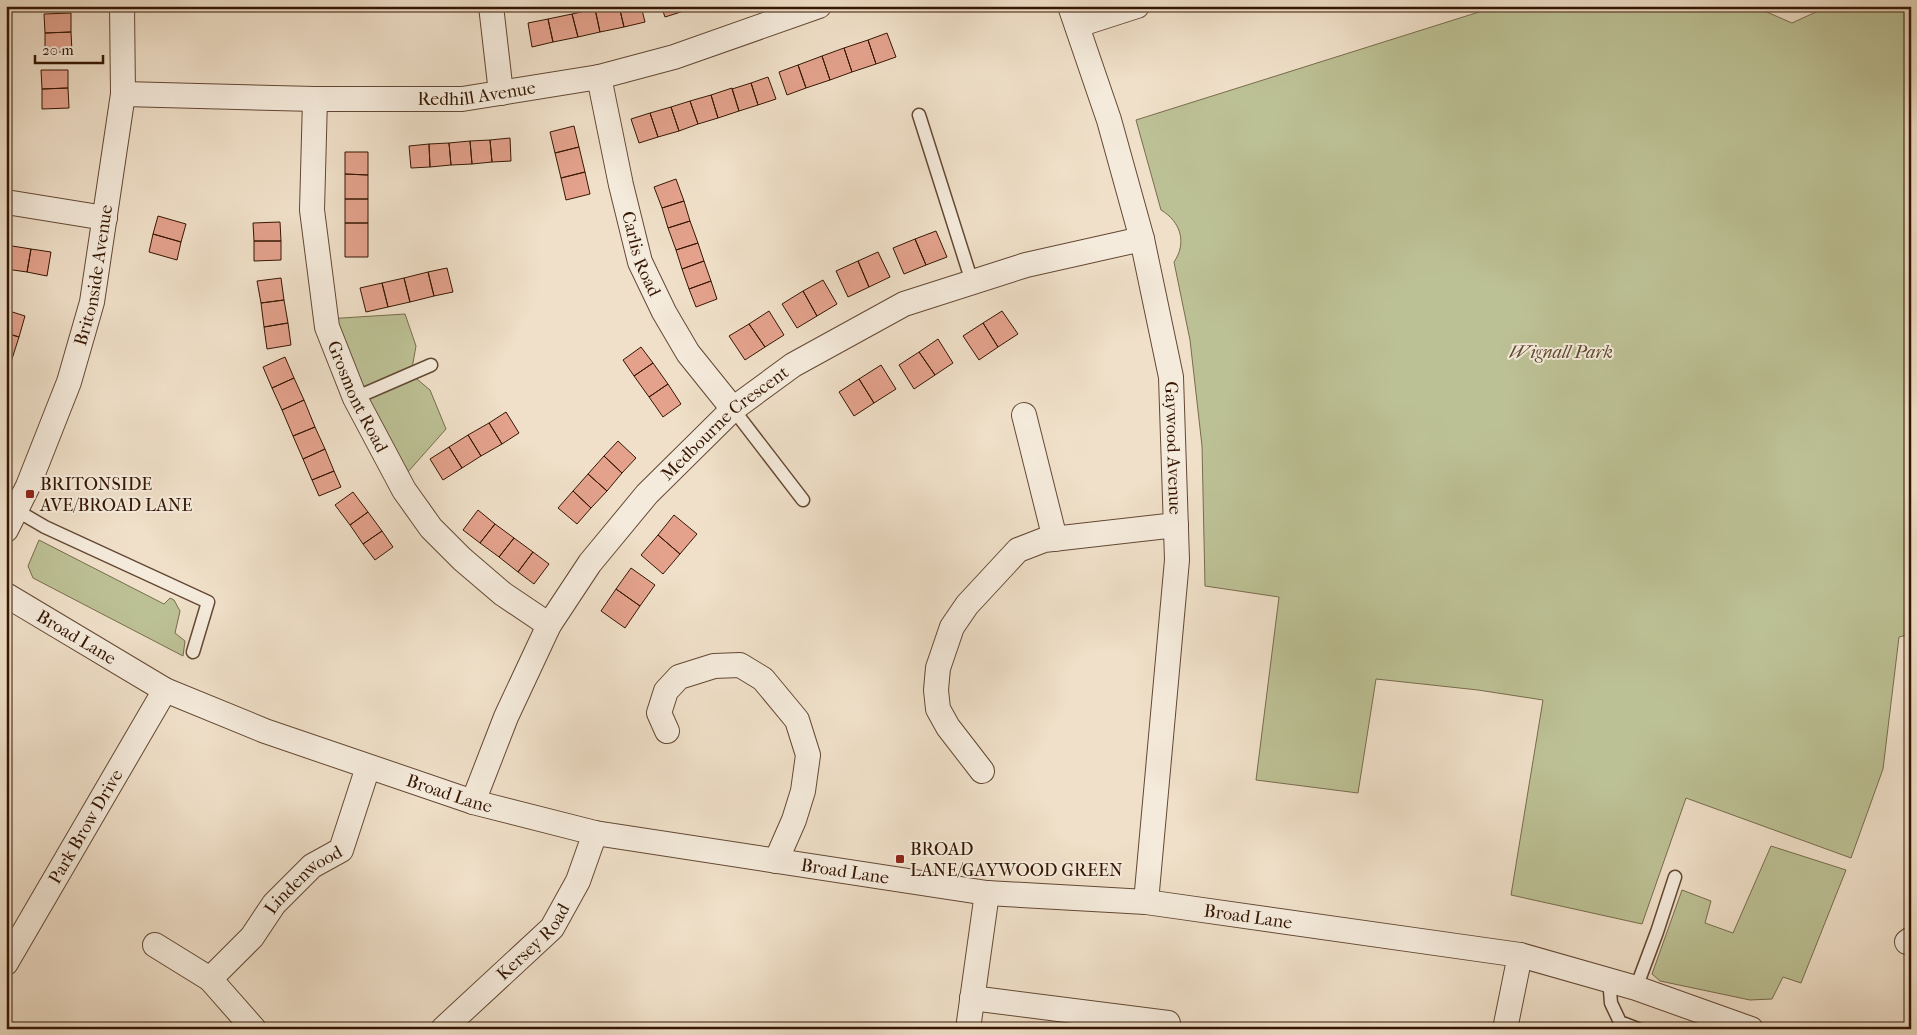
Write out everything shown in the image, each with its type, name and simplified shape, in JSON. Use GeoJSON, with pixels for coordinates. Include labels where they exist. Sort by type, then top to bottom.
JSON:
{"type":"FeatureCollection","features":[{"type":"Feature","properties":{"kind":"street","name":"Britonside Avenue"},"geometry":{"type":"LineString","coordinates":[[11,520],[28,486],[69,382],[92,302],[123,94],[122,6]]}},
{"type":"Feature","properties":{"kind":"street"},"geometry":{"type":"LineString","coordinates":[[491,6],[501,93]]}},
{"type":"Feature","properties":{"kind":"street","name":"Redhill Avenue"},"geometry":{"type":"LineString","coordinates":[[123,94],[315,99],[462,99],[599,77],[674,57],[819,6]]}},
{"type":"Feature","properties":{"kind":"street"},"geometry":{"type":"LineString","coordinates":[[1074,16],[1137,6]]}},
{"type":"Feature","properties":{"kind":"street","name":"Gaywood Avenue"},"geometry":{"type":"LineString","coordinates":[[1074,16],[1108,120],[1142,239],[1171,377],[1177,560],[1146,902]]}},
{"type":"Feature","properties":{"kind":"street","name":"Carlis Road"},"geometry":{"type":"LineString","coordinates":[[599,77],[621,185],[640,262],[664,312],[688,353],[732,409]]}},
{"type":"Feature","properties":{"kind":"street","name":"Grosmont Road"},"geometry":{"type":"LineString","coordinates":[[315,99],[312,210],[327,327],[355,398],[404,490],[430,528],[462,560],[503,594],[549,625]]}},
{"type":"Feature","properties":{"kind":"street"},"geometry":{"type":"LineString","coordinates":[[6,202],[105,218]]}},
{"type":"Feature","properties":{"kind":"street","name":"Medbourne Crescent"},"geometry":{"type":"LineString","coordinates":[[473,802],[506,717],[549,625],[590,563],[648,494],[732,409],[794,364],[904,304],[1026,265],[1142,239]]}},
{"type":"Feature","properties":{"kind":"street"},"geometry":{"type":"LineString","coordinates":[[1024,415],[1055,539]]}},
{"type":"Feature","properties":{"kind":"street"},"geometry":{"type":"LineString","coordinates":[[982,771],[948,727],[938,709],[936,690],[938,668],[952,627],[967,605],[1018,550],[1044,540],[1176,525]]}},
{"type":"Feature","properties":{"kind":"street","name":"Broad Lane"},"geometry":{"type":"LineString","coordinates":[[6,595],[165,690],[274,735],[473,802],[594,833],[987,893],[1146,902],[1520,954],[1609,979],[1752,1029]]}},
{"type":"Feature","properties":{"kind":"street"},"geometry":{"type":"LineString","coordinates":[[667,731],[659,713],[666,691],[679,677],[714,666],[740,665],[763,679],[796,720],[808,755],[802,791],[794,820],[776,861]]}},
{"type":"Feature","properties":{"kind":"street","name":"Park Brow Drive"},"geometry":{"type":"LineString","coordinates":[[6,963],[165,690]]}},
{"type":"Feature","properties":{"kind":"street","name":"Lindenwood"},"geometry":{"type":"LineString","coordinates":[[210,979],[252,937],[274,904],[312,866],[341,850],[368,767]]}},
{"type":"Feature","properties":{"kind":"street","name":"Kersey Road"},"geometry":{"type":"LineString","coordinates":[[442,1029],[552,928],[578,881],[594,833]]}},
{"type":"Feature","properties":{"kind":"street"},"geometry":{"type":"LineString","coordinates":[[968,1029],[987,893]]}},
{"type":"Feature","properties":{"kind":"street"},"geometry":{"type":"LineString","coordinates":[[155,945],[210,979],[254,1029]]}},
{"type":"Feature","properties":{"kind":"street"},"geometry":{"type":"LineString","coordinates":[[1505,1029],[1520,954]]}},
{"type":"Feature","properties":{"kind":"street"},"geometry":{"type":"LineString","coordinates":[[972,998],[1142,1024],[1168,1024]]}},
{"type":"Feature","properties":{"kind":"lane"},"geometry":{"type":"LineString","coordinates":[[918,116],[972,282]]}},
{"type":"Feature","properties":{"kind":"lane"},"geometry":{"type":"LineString","coordinates":[[355,398],[431,365]]}},
{"type":"Feature","properties":{"kind":"lane"},"geometry":{"type":"LineString","coordinates":[[732,409],[803,500]]}},
{"type":"Feature","properties":{"kind":"lane"},"geometry":{"type":"LineString","coordinates":[[11,520],[45,527],[208,602],[193,652]]}},
{"type":"Feature","properties":{"kind":"lane"},"geometry":{"type":"LineString","coordinates":[[1636,988],[1675,877]]}},
{"type":"Feature","properties":{"kind":"lane"},"geometry":{"type":"LineString","coordinates":[[1609,979],[1611,1003],[1620,1022],[1638,1029]]}},
{"type":"Feature","properties":{"kind":"green space","name":"Wignall Park"},"geometry":{"type":"Polygon","coordinates":[[[1498,6],[1753,6],[1792,23],[1829,6],[1911,6],[1911,634],[1899,637],[1883,769],[1851,858],[1686,798],[1642,924],[1511,895],[1543,700],[1478,690],[1376,679],[1358,793],[1256,780],[1279,597],[1205,586],[1202,446],[1190,340],[1174,262],[1180,248],[1180,233],[1173,221],[1161,210],[1136,120],[1498,6]]]}},
{"type":"Feature","properties":{"kind":"green space"},"geometry":{"type":"Polygon","coordinates":[[[405,314],[416,346],[411,374],[430,390],[446,429],[399,482],[326,319],[405,314]]]}},
{"type":"Feature","properties":{"kind":"green space"},"geometry":{"type":"Polygon","coordinates":[[[39,540],[164,604],[170,598],[174,600],[180,611],[175,633],[185,641],[183,656],[33,578],[28,566],[39,540]]]}},
{"type":"Feature","properties":{"kind":"green space"},"geometry":{"type":"Polygon","coordinates":[[[1771,846],[1846,870],[1801,983],[1783,977],[1772,999],[1750,1000],[1660,981],[1652,974],[1682,890],[1711,901],[1705,923],[1733,933],[1771,846]]]}},
{"type":"Feature","properties":{"kind":"building"},"geometry":{"type":"Polygon","coordinates":[[[619,6],[624,27],[600,32],[595,9],[619,6]]]}},
{"type":"Feature","properties":{"kind":"building"},"geometry":{"type":"Polygon","coordinates":[[[619,6],[641,6],[645,22],[624,27],[619,6]]]}},
{"type":"Feature","properties":{"kind":"building"},"geometry":{"type":"Polygon","coordinates":[[[661,6],[683,6],[684,11],[665,17],[661,6]]]}},
{"type":"Feature","properties":{"kind":"building"},"geometry":{"type":"Polygon","coordinates":[[[683,6],[697,6],[684,11],[683,6]]]}},
{"type":"Feature","properties":{"kind":"building"},"geometry":{"type":"Polygon","coordinates":[[[595,9],[600,32],[578,37],[572,14],[595,9]]]}},
{"type":"Feature","properties":{"kind":"building"},"geometry":{"type":"Polygon","coordinates":[[[71,13],[71,32],[45,33],[44,14],[71,13]]]}},
{"type":"Feature","properties":{"kind":"building"},"geometry":{"type":"Polygon","coordinates":[[[572,14],[578,37],[553,42],[548,19],[572,14]]]}},
{"type":"Feature","properties":{"kind":"building"},"geometry":{"type":"Polygon","coordinates":[[[548,19],[553,42],[532,47],[528,23],[548,19]]]}},
{"type":"Feature","properties":{"kind":"building"},"geometry":{"type":"Polygon","coordinates":[[[71,32],[72,52],[45,52],[45,33],[71,32]]]}},
{"type":"Feature","properties":{"kind":"building"},"geometry":{"type":"Polygon","coordinates":[[[887,33],[896,57],[876,64],[868,40],[887,33]]]}},
{"type":"Feature","properties":{"kind":"building"},"geometry":{"type":"Polygon","coordinates":[[[868,40],[876,64],[852,72],[844,48],[868,40]]]}},
{"type":"Feature","properties":{"kind":"building"},"geometry":{"type":"Polygon","coordinates":[[[844,48],[852,72],[830,80],[822,56],[844,48]]]}},
{"type":"Feature","properties":{"kind":"building"},"geometry":{"type":"Polygon","coordinates":[[[822,56],[830,80],[806,88],[798,65],[822,56]]]}},
{"type":"Feature","properties":{"kind":"building"},"geometry":{"type":"Polygon","coordinates":[[[798,65],[806,88],[787,95],[779,72],[798,65]]]}},
{"type":"Feature","properties":{"kind":"building"},"geometry":{"type":"Polygon","coordinates":[[[41,70],[68,70],[68,88],[42,89],[41,70]]]}},
{"type":"Feature","properties":{"kind":"building"},"geometry":{"type":"Polygon","coordinates":[[[768,77],[776,99],[758,105],[751,83],[768,77]]]}},
{"type":"Feature","properties":{"kind":"building"},"geometry":{"type":"Polygon","coordinates":[[[751,83],[758,105],[739,111],[732,89],[751,83]]]}},
{"type":"Feature","properties":{"kind":"building"},"geometry":{"type":"Polygon","coordinates":[[[68,88],[69,108],[42,109],[42,89],[68,88]]]}},
{"type":"Feature","properties":{"kind":"building"},"geometry":{"type":"Polygon","coordinates":[[[732,88],[739,111],[718,118],[711,95],[732,88]]]}},
{"type":"Feature","properties":{"kind":"building"},"geometry":{"type":"Polygon","coordinates":[[[711,95],[718,118],[698,124],[690,101],[711,95]]]}},
{"type":"Feature","properties":{"kind":"building"},"geometry":{"type":"Polygon","coordinates":[[[690,101],[698,124],[679,131],[671,107],[690,101]]]}},
{"type":"Feature","properties":{"kind":"building"},"geometry":{"type":"Polygon","coordinates":[[[671,107],[679,131],[658,137],[650,113],[671,107]]]}},
{"type":"Feature","properties":{"kind":"building"},"geometry":{"type":"Polygon","coordinates":[[[650,113],[658,137],[639,143],[631,119],[650,113]]]}},
{"type":"Feature","properties":{"kind":"building"},"geometry":{"type":"Polygon","coordinates":[[[574,126],[579,147],[555,153],[550,132],[574,126]]]}},
{"type":"Feature","properties":{"kind":"building"},"geometry":{"type":"Polygon","coordinates":[[[510,138],[511,161],[492,162],[490,140],[510,138]]]}},
{"type":"Feature","properties":{"kind":"building"},"geometry":{"type":"Polygon","coordinates":[[[490,140],[492,162],[472,164],[470,141],[490,140]]]}},
{"type":"Feature","properties":{"kind":"building"},"geometry":{"type":"Polygon","coordinates":[[[470,141],[472,164],[451,165],[449,143],[470,141]]]}},
{"type":"Feature","properties":{"kind":"building"},"geometry":{"type":"Polygon","coordinates":[[[449,143],[451,165],[430,167],[429,144],[449,143]]]}},
{"type":"Feature","properties":{"kind":"building"},"geometry":{"type":"Polygon","coordinates":[[[429,144],[430,167],[411,168],[409,146],[429,144]]]}},
{"type":"Feature","properties":{"kind":"building"},"geometry":{"type":"Polygon","coordinates":[[[579,147],[585,172],[561,178],[555,153],[579,147]]]}},
{"type":"Feature","properties":{"kind":"building"},"geometry":{"type":"Polygon","coordinates":[[[345,152],[368,152],[368,175],[345,174],[345,152]]]}},
{"type":"Feature","properties":{"kind":"building"},"geometry":{"type":"Polygon","coordinates":[[[585,172],[590,194],[566,200],[561,178],[585,172]]]}},
{"type":"Feature","properties":{"kind":"building"},"geometry":{"type":"Polygon","coordinates":[[[345,174],[368,175],[368,199],[345,199],[345,174]]]}},
{"type":"Feature","properties":{"kind":"building"},"geometry":{"type":"Polygon","coordinates":[[[676,179],[684,201],[662,208],[654,187],[676,179]]]}},
{"type":"Feature","properties":{"kind":"building"},"geometry":{"type":"Polygon","coordinates":[[[345,199],[368,199],[368,223],[345,223],[345,199]]]}},
{"type":"Feature","properties":{"kind":"building"},"geometry":{"type":"Polygon","coordinates":[[[684,201],[690,221],[668,228],[662,208],[684,201]]]}},
{"type":"Feature","properties":{"kind":"building"},"geometry":{"type":"Polygon","coordinates":[[[158,216],[186,224],[181,242],[153,234],[158,216]]]}},
{"type":"Feature","properties":{"kind":"building"},"geometry":{"type":"Polygon","coordinates":[[[690,221],[698,243],[676,250],[668,228],[690,221]]]}},
{"type":"Feature","properties":{"kind":"building"},"geometry":{"type":"Polygon","coordinates":[[[280,222],[281,241],[254,241],[253,223],[280,222]]]}},
{"type":"Feature","properties":{"kind":"building"},"geometry":{"type":"Polygon","coordinates":[[[345,223],[368,223],[368,257],[345,257],[345,223]]]}},
{"type":"Feature","properties":{"kind":"building"},"geometry":{"type":"Polygon","coordinates":[[[936,231],[947,257],[926,265],[915,239],[936,231]]]}},
{"type":"Feature","properties":{"kind":"building"},"geometry":{"type":"Polygon","coordinates":[[[153,234],[181,242],[177,260],[149,252],[153,234]]]}},
{"type":"Feature","properties":{"kind":"building"},"geometry":{"type":"Polygon","coordinates":[[[915,239],[926,265],[904,274],[893,248],[915,239]]]}},
{"type":"Feature","properties":{"kind":"building"},"geometry":{"type":"Polygon","coordinates":[[[254,241],[281,241],[281,260],[254,261],[254,241]]]}},
{"type":"Feature","properties":{"kind":"building"},"geometry":{"type":"Polygon","coordinates":[[[698,243],[704,261],[682,269],[676,250],[698,243]]]}},
{"type":"Feature","properties":{"kind":"building"},"geometry":{"type":"Polygon","coordinates":[[[6,245],[31,249],[27,272],[6,269],[6,245]]]}},
{"type":"Feature","properties":{"kind":"building"},"geometry":{"type":"Polygon","coordinates":[[[31,249],[51,252],[47,276],[27,272],[31,249]]]}},
{"type":"Feature","properties":{"kind":"building"},"geometry":{"type":"Polygon","coordinates":[[[878,252],[890,277],[869,287],[858,261],[878,252]]]}},
{"type":"Feature","properties":{"kind":"building"},"geometry":{"type":"Polygon","coordinates":[[[704,261],[711,281],[689,289],[682,269],[704,261]]]}},
{"type":"Feature","properties":{"kind":"building"},"geometry":{"type":"Polygon","coordinates":[[[858,261],[869,287],[848,297],[836,271],[858,261]]]}},
{"type":"Feature","properties":{"kind":"building"},"geometry":{"type":"Polygon","coordinates":[[[447,268],[453,292],[434,296],[428,272],[447,268]]]}},
{"type":"Feature","properties":{"kind":"building"},"geometry":{"type":"Polygon","coordinates":[[[428,272],[434,296],[410,302],[404,278],[428,272]]]}},
{"type":"Feature","properties":{"kind":"building"},"geometry":{"type":"Polygon","coordinates":[[[281,278],[284,300],[261,303],[257,281],[281,278]]]}},
{"type":"Feature","properties":{"kind":"building"},"geometry":{"type":"Polygon","coordinates":[[[404,278],[410,302],[388,307],[382,283],[404,278]]]}},
{"type":"Feature","properties":{"kind":"building"},"geometry":{"type":"Polygon","coordinates":[[[823,280],[837,304],[817,316],[803,291],[823,280]]]}},
{"type":"Feature","properties":{"kind":"building"},"geometry":{"type":"Polygon","coordinates":[[[711,281],[717,299],[696,307],[689,289],[711,281]]]}},
{"type":"Feature","properties":{"kind":"building"},"geometry":{"type":"Polygon","coordinates":[[[382,283],[388,307],[366,312],[360,288],[382,283]]]}},
{"type":"Feature","properties":{"kind":"building"},"geometry":{"type":"Polygon","coordinates":[[[803,291],[817,316],[797,328],[782,304],[803,291]]]}},
{"type":"Feature","properties":{"kind":"building"},"geometry":{"type":"Polygon","coordinates":[[[284,300],[288,323],[264,327],[261,303],[284,300]]]}},
{"type":"Feature","properties":{"kind":"building"},"geometry":{"type":"Polygon","coordinates":[[[6,310],[25,316],[19,337],[6,333],[6,310]]]}},
{"type":"Feature","properties":{"kind":"building"},"geometry":{"type":"Polygon","coordinates":[[[769,311],[784,335],[765,347],[749,324],[769,311]]]}},
{"type":"Feature","properties":{"kind":"building"},"geometry":{"type":"Polygon","coordinates":[[[1002,311],[1018,334],[998,347],[983,323],[1002,311]]]}},
{"type":"Feature","properties":{"kind":"building"},"geometry":{"type":"Polygon","coordinates":[[[288,323],[291,345],[267,349],[264,327],[288,323]]]}},
{"type":"Feature","properties":{"kind":"building"},"geometry":{"type":"Polygon","coordinates":[[[983,323],[998,347],[979,360],[963,336],[983,323]]]}},
{"type":"Feature","properties":{"kind":"building"},"geometry":{"type":"Polygon","coordinates":[[[749,324],[765,347],[745,360],[729,336],[749,324]]]}},
{"type":"Feature","properties":{"kind":"building"},"geometry":{"type":"Polygon","coordinates":[[[6,333],[19,337],[11,362],[6,361],[6,333]]]}},
{"type":"Feature","properties":{"kind":"building"},"geometry":{"type":"Polygon","coordinates":[[[938,339],[953,363],[935,375],[919,352],[938,339]]]}},
{"type":"Feature","properties":{"kind":"building"},"geometry":{"type":"Polygon","coordinates":[[[641,347],[653,363],[634,376],[623,360],[641,347]]]}},
{"type":"Feature","properties":{"kind":"building"},"geometry":{"type":"Polygon","coordinates":[[[919,352],[935,375],[914,389],[899,365],[919,352]]]}},
{"type":"Feature","properties":{"kind":"building"},"geometry":{"type":"Polygon","coordinates":[[[285,357],[294,378],[272,388],[263,367],[285,357]]]}},
{"type":"Feature","properties":{"kind":"building"},"geometry":{"type":"Polygon","coordinates":[[[6,361],[11,362],[6,379],[6,361]]]}},
{"type":"Feature","properties":{"kind":"building"},"geometry":{"type":"Polygon","coordinates":[[[653,363],[668,384],[649,397],[634,376],[653,363]]]}},
{"type":"Feature","properties":{"kind":"building"},"geometry":{"type":"Polygon","coordinates":[[[881,365],[896,389],[874,403],[859,379],[881,365]]]}},
{"type":"Feature","properties":{"kind":"building"},"geometry":{"type":"Polygon","coordinates":[[[294,378],[304,400],[282,410],[272,388],[294,378]]]}},
{"type":"Feature","properties":{"kind":"building"},"geometry":{"type":"Polygon","coordinates":[[[859,379],[874,403],[854,416],[839,392],[859,379]]]}},
{"type":"Feature","properties":{"kind":"building"},"geometry":{"type":"Polygon","coordinates":[[[668,384],[681,404],[663,417],[649,397],[668,384]]]}},
{"type":"Feature","properties":{"kind":"building"},"geometry":{"type":"Polygon","coordinates":[[[304,400],[315,427],[293,436],[282,410],[304,400]]]}},
{"type":"Feature","properties":{"kind":"building"},"geometry":{"type":"Polygon","coordinates":[[[506,412],[519,433],[502,444],[489,423],[506,412]]]}},
{"type":"Feature","properties":{"kind":"building"},"geometry":{"type":"Polygon","coordinates":[[[489,423],[502,444],[481,456],[468,435],[489,423]]]}},
{"type":"Feature","properties":{"kind":"building"},"geometry":{"type":"Polygon","coordinates":[[[315,427],[325,449],[303,459],[293,436],[315,427]]]}},
{"type":"Feature","properties":{"kind":"building"},"geometry":{"type":"Polygon","coordinates":[[[468,435],[481,456],[462,468],[449,447],[468,435]]]}},
{"type":"Feature","properties":{"kind":"building"},"geometry":{"type":"Polygon","coordinates":[[[618,441],[636,458],[622,473],[604,456],[618,441]]]}},
{"type":"Feature","properties":{"kind":"building"},"geometry":{"type":"Polygon","coordinates":[[[449,447],[462,468],[443,480],[430,459],[449,447]]]}},
{"type":"Feature","properties":{"kind":"building"},"geometry":{"type":"Polygon","coordinates":[[[325,449],[334,471],[312,480],[303,459],[325,449]]]}},
{"type":"Feature","properties":{"kind":"building"},"geometry":{"type":"Polygon","coordinates":[[[604,456],[622,473],[607,491],[588,474],[604,456]]]}},
{"type":"Feature","properties":{"kind":"building"},"geometry":{"type":"Polygon","coordinates":[[[334,471],[341,487],[319,496],[312,480],[334,471]]]}},
{"type":"Feature","properties":{"kind":"building"},"geometry":{"type":"Polygon","coordinates":[[[588,474],[607,491],[591,508],[573,491],[588,474]]]}},
{"type":"Feature","properties":{"kind":"building"},"geometry":{"type":"Polygon","coordinates":[[[573,491],[591,508],[577,524],[558,508],[573,491]]]}},
{"type":"Feature","properties":{"kind":"building"},"geometry":{"type":"Polygon","coordinates":[[[353,492],[368,512],[350,525],[335,505],[353,492]]]}},
{"type":"Feature","properties":{"kind":"building"},"geometry":{"type":"Polygon","coordinates":[[[478,510],[495,524],[480,543],[463,530],[478,510]]]}},
{"type":"Feature","properties":{"kind":"building"},"geometry":{"type":"Polygon","coordinates":[[[368,512],[382,531],[363,544],[350,525],[368,512]]]}},
{"type":"Feature","properties":{"kind":"building"},"geometry":{"type":"Polygon","coordinates":[[[674,515],[697,534],[680,554],[658,535],[674,515]]]}},
{"type":"Feature","properties":{"kind":"building"},"geometry":{"type":"Polygon","coordinates":[[[495,524],[514,538],[499,557],[480,543],[495,524]]]}},
{"type":"Feature","properties":{"kind":"building"},"geometry":{"type":"Polygon","coordinates":[[[382,531],[393,547],[375,560],[363,544],[382,531]]]}},
{"type":"Feature","properties":{"kind":"building"},"geometry":{"type":"Polygon","coordinates":[[[658,535],[680,554],[663,574],[641,555],[658,535]]]}},
{"type":"Feature","properties":{"kind":"building"},"geometry":{"type":"Polygon","coordinates":[[[514,538],[533,552],[518,572],[499,557],[514,538]]]}},
{"type":"Feature","properties":{"kind":"building"},"geometry":{"type":"Polygon","coordinates":[[[533,552],[549,564],[534,584],[518,572],[533,552]]]}},
{"type":"Feature","properties":{"kind":"building"},"geometry":{"type":"Polygon","coordinates":[[[631,568],[655,585],[640,606],[616,589],[631,568]]]}},
{"type":"Feature","properties":{"kind":"building"},"geometry":{"type":"Polygon","coordinates":[[[616,589],[640,606],[625,628],[601,611],[616,589]]]}},
{"type":"Feature","properties":{"kind":"place","name":"BRITONSIDE AVE/BROAD LANE"},"geometry":{"type":"Point","coordinates":[30,494]}},
{"type":"Feature","properties":{"kind":"place","name":"BROAD LANE/GAYWOOD GREEN"},"geometry":{"type":"Point","coordinates":[900,859]}}]}
